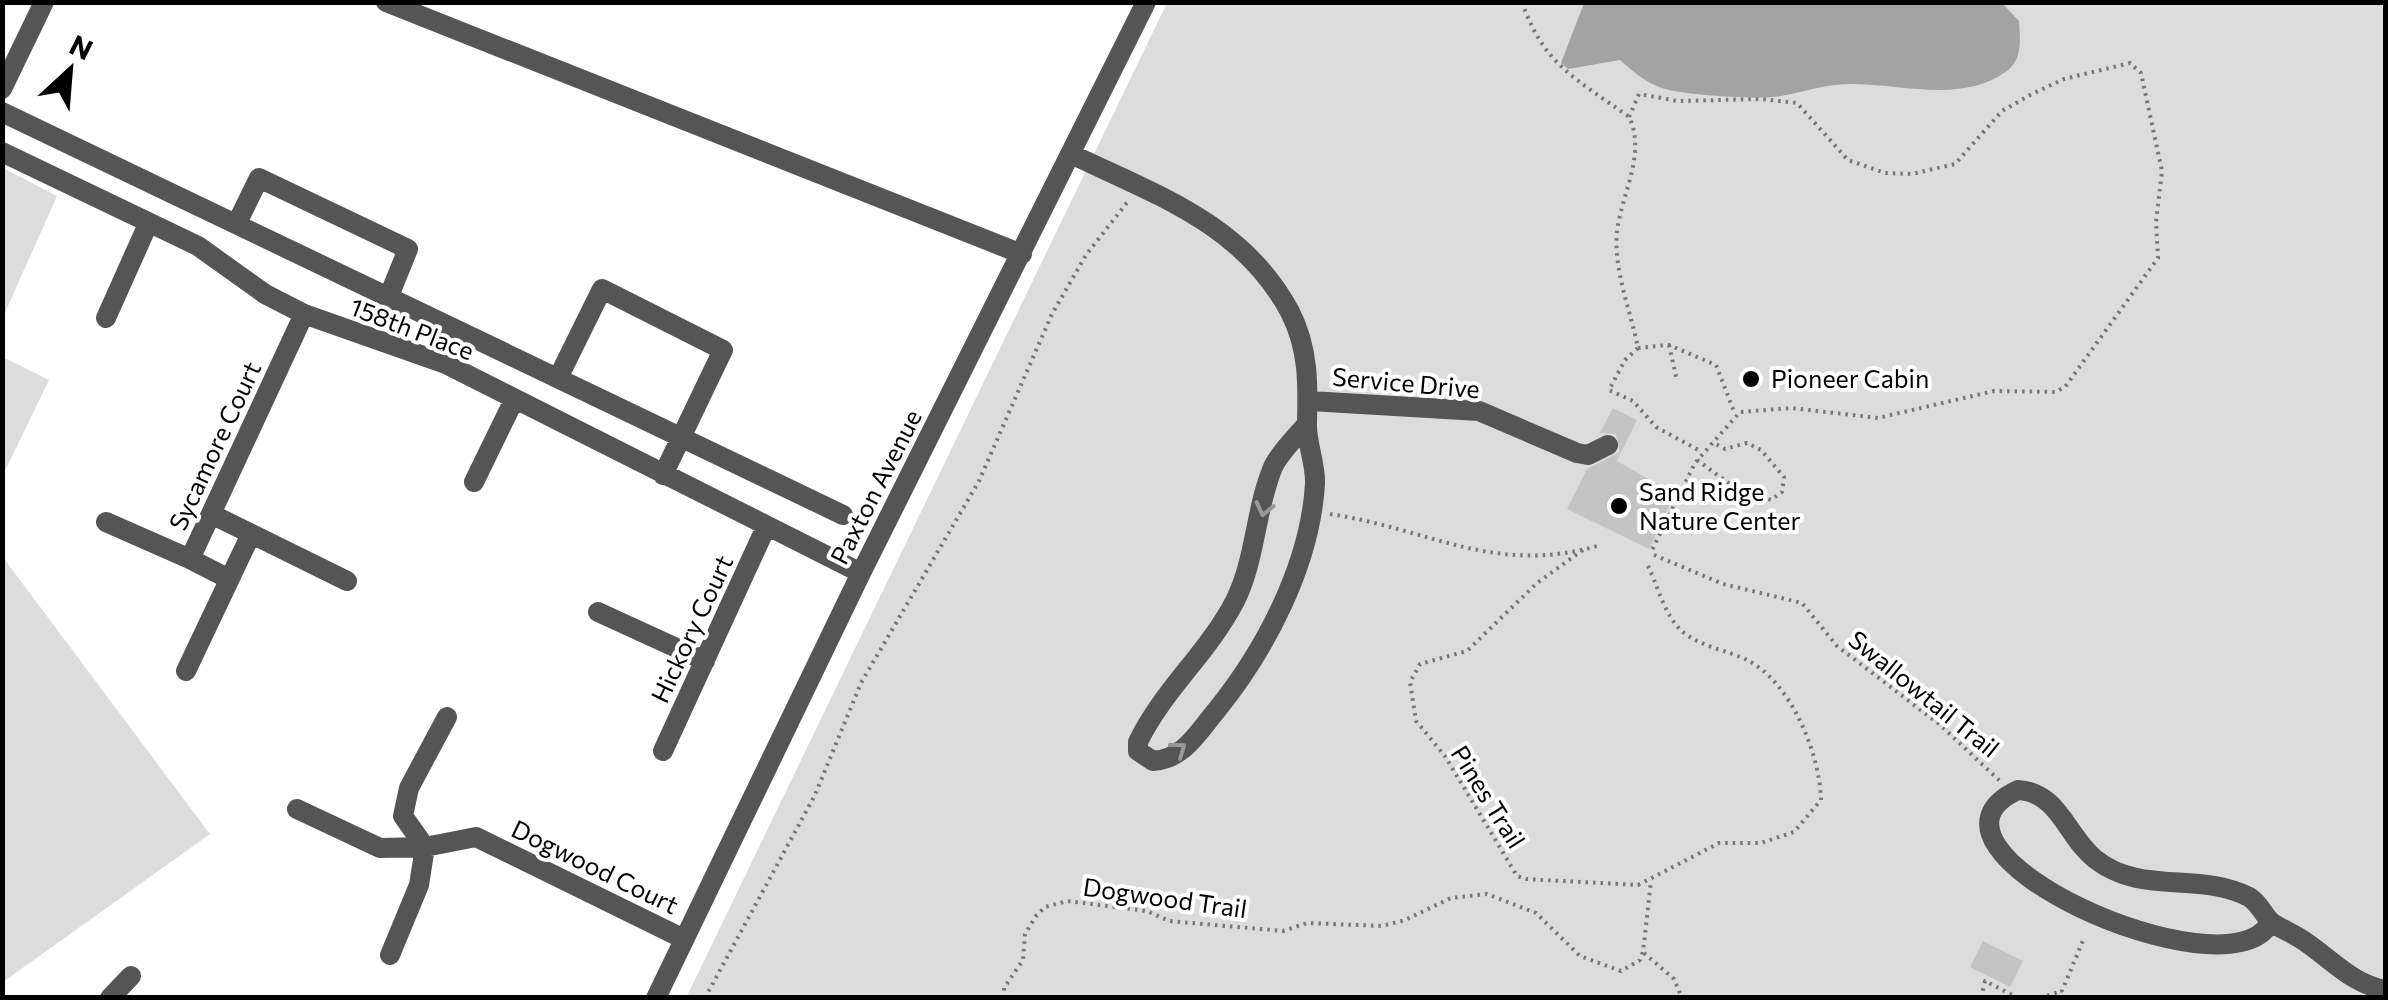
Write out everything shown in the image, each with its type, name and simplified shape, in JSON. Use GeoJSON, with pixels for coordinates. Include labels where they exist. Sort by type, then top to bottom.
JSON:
{"type":"FeatureCollection","features":[{"type":"Feature","properties":{"kind":"street"},"geometry":{"type":"LineString","coordinates":[[2,89],[44,2]]}},
{"type":"Feature","properties":{"kind":"street"},"geometry":{"type":"LineString","coordinates":[[386,2],[1022,254]]}},
{"type":"Feature","properties":{"kind":"street","name":"Paxton Avenue"},"geometry":{"type":"LineString","coordinates":[[656,998],[861,573],[1073,155],[1146,2]]}},
{"type":"Feature","properties":{"kind":"street"},"geometry":{"type":"LineString","coordinates":[[2,112],[842,515]]}},
{"type":"Feature","properties":{"kind":"street","name":"158th Place"},"geometry":{"type":"LineString","coordinates":[[2,152],[198,246],[265,294],[304,314],[446,364],[861,573]]}},
{"type":"Feature","properties":{"kind":"street"},"geometry":{"type":"LineString","coordinates":[[1073,155],[1209,222],[1254,260],[1292,316],[1303,349],[1310,401],[1306,424],[1314,462],[1311,510],[1284,598],[1255,659],[1182,753],[1162,760],[1143,756],[1138,742],[1144,730],[1237,598],[1256,542],[1274,466],[1306,424]]}},
{"type":"Feature","properties":{"kind":"street"},"geometry":{"type":"LineString","coordinates":[[237,223],[259,178],[292,193],[408,249],[389,296]]}},
{"type":"Feature","properties":{"kind":"street"},"geometry":{"type":"LineString","coordinates":[[106,318],[148,224]]}},
{"type":"Feature","properties":{"kind":"street"},"geometry":{"type":"LineString","coordinates":[[559,376],[602,289],[724,350],[663,475]]}},
{"type":"Feature","properties":{"kind":"street","name":"Sycamore Court"},"geometry":{"type":"LineString","coordinates":[[229,579],[190,560],[304,314]]}},
{"type":"Feature","properties":{"kind":"street"},"geometry":{"type":"LineString","coordinates":[[474,482],[514,400]]}},
{"type":"Feature","properties":{"kind":"street","name":"Service Drive"},"geometry":{"type":"LineString","coordinates":[[1310,401],[1456,406],[1507,420],[1576,453],[1588,454],[1608,445]]}},
{"type":"Feature","properties":{"kind":"street"},"geometry":{"type":"LineString","coordinates":[[211,514],[348,581]]}},
{"type":"Feature","properties":{"kind":"street"},"geometry":{"type":"LineString","coordinates":[[106,522],[190,560]]}},
{"type":"Feature","properties":{"kind":"street","name":"Hickory Court"},"geometry":{"type":"LineString","coordinates":[[663,751],[766,527]]}},
{"type":"Feature","properties":{"kind":"street"},"geometry":{"type":"LineString","coordinates":[[186,671],[251,534]]}},
{"type":"Feature","properties":{"kind":"street"},"geometry":{"type":"LineString","coordinates":[[598,612],[705,661]]}},
{"type":"Feature","properties":{"kind":"street"},"geometry":{"type":"LineString","coordinates":[[390,955],[419,885],[425,847],[403,816],[410,788],[446,716]]}},
{"type":"Feature","properties":{"kind":"street"},"geometry":{"type":"LineString","coordinates":[[2052,918],[2030,897],[1994,849],[1993,814],[1998,802],[2011,794],[2030,791],[2050,802],[2080,845],[2108,869],[2142,882],[2230,890],[2259,904],[2270,922],[2306,942],[2355,980],[2386,990]]}},
{"type":"Feature","properties":{"kind":"street","name":"Dogwood Court"},"geometry":{"type":"LineString","coordinates":[[297,809],[380,848],[425,847],[476,837],[684,939]]}},
{"type":"Feature","properties":{"kind":"street"},"geometry":{"type":"LineString","coordinates":[[2233,964],[2261,943],[2270,922]]}},
{"type":"Feature","properties":{"kind":"street"},"geometry":{"type":"LineString","coordinates":[[110,998],[131,976]]}},
{"type":"Feature","properties":{"kind":"path"},"geometry":{"type":"LineString","coordinates":[[1522,2],[1535,39],[1554,62],[1629,117],[1635,129],[1630,192],[1617,231],[1620,267],[1638,348]]}},
{"type":"Feature","properties":{"kind":"path"},"geometry":{"type":"LineString","coordinates":[[1629,117],[1640,94],[1678,101],[1785,100],[1805,110],[1848,160],[1884,174],[1912,174],[1955,164],[2002,112],[2064,80],[2122,63],[2137,66],[2141,73],[2162,171],[2156,222],[2158,258],[2065,387],[2054,392],[1994,391],[1878,418],[1792,408],[1736,416],[1711,441],[1697,460],[1738,490],[1766,502],[1782,492],[1784,477],[1761,450],[1747,443],[1725,449],[1711,441]]}},
{"type":"Feature","properties":{"kind":"path"},"geometry":{"type":"LineString","coordinates":[[706,998],[815,795],[861,684],[979,481],[1052,314],[1086,256],[1138,186]]}},
{"type":"Feature","properties":{"kind":"path"},"geometry":{"type":"LineString","coordinates":[[1702,452],[1656,427],[1633,402],[1610,390],[1625,360],[1638,348],[1670,345],[1716,365],[1736,416]]}},
{"type":"Feature","properties":{"kind":"path"},"geometry":{"type":"LineString","coordinates":[[1670,345],[1677,381]]}},
{"type":"Feature","properties":{"kind":"path","name":"Swallowtail Trail"},"geometry":{"type":"LineString","coordinates":[[1697,460],[1653,552],[1723,584],[1802,604],[1838,646],[1939,724],[1990,769],[2011,794]]}},
{"type":"Feature","properties":{"kind":"path"},"geometry":{"type":"LineString","coordinates":[[1311,510],[1380,521],[1488,555],[1544,558],[1602,545]]}},
{"type":"Feature","properties":{"kind":"path","name":"Pines Trail"},"geometry":{"type":"LineString","coordinates":[[1583,550],[1536,583],[1468,651],[1420,664],[1410,682],[1409,700],[1416,721],[1445,756],[1517,876],[1614,885],[1650,881],[1719,843],[1761,843],[1794,832],[1821,800],[1809,743],[1780,689],[1749,661],[1683,632],[1666,608],[1647,564]]}},
{"type":"Feature","properties":{"kind":"path"},"geometry":{"type":"LineString","coordinates":[[1650,881],[1643,952],[1662,964],[1682,998]]}},
{"type":"Feature","properties":{"kind":"path","name":"Dogwood Trail"},"geometry":{"type":"LineString","coordinates":[[1004,998],[1004,988],[1023,960],[1025,934],[1046,907],[1067,902],[1147,911],[1169,921],[1283,931],[1307,924],[1382,926],[1405,920],[1451,898],[1487,894],[1547,920],[1580,956],[1608,969],[1631,967],[1643,952]]}},
{"type":"Feature","properties":{"kind":"path"},"geometry":{"type":"LineString","coordinates":[[2040,998],[2062,990],[2084,938]]}},
{"type":"Feature","properties":{"kind":"path"},"geometry":{"type":"LineString","coordinates":[[1981,998],[1985,981],[2018,998]]}},
{"type":"Feature","properties":{"kind":"path"},"geometry":{"type":"LineString","coordinates":[[2062,990],[2067,998]]}},
{"type":"Feature","properties":{"kind":"shaded area"},"geometry":{"type":"Polygon","coordinates":[[[1167,3],[2385,3],[2385,997],[686,998],[1167,3]]]}},
{"type":"Feature","properties":{"kind":"shaded area"},"geometry":{"type":"Polygon","coordinates":[[[1584,3],[2002,3],[2019,21],[2016,61],[2007,71],[1972,87],[1933,90],[1846,84],[1781,96],[1723,96],[1658,87],[1620,60],[1568,69],[1561,63],[1584,3]]]}},
{"type":"Feature","properties":{"kind":"shaded area"},"geometry":{"type":"Polygon","coordinates":[[[3,168],[57,196],[3,317],[3,168]]]}},
{"type":"Feature","properties":{"kind":"shaded area"},"geometry":{"type":"Polygon","coordinates":[[[3,357],[49,380],[3,475],[3,357]]]}},
{"type":"Feature","properties":{"kind":"shaded area"},"geometry":{"type":"Polygon","coordinates":[[[2,556],[210,834],[3,982],[2,982],[2,556]]]}},
{"type":"Feature","properties":{"kind":"building","name":"Sand Ridge Nature Center"},"geometry":{"type":"Polygon","coordinates":[[[1613,408],[1637,420],[1617,461],[1675,494],[1649,549],[1567,509],[1587,469],[1620,452],[1616,434],[1600,433],[1613,408]]]}},
{"type":"Feature","properties":{"kind":"building"},"geometry":{"type":"Polygon","coordinates":[[[1983,941],[2023,961],[2010,987],[1970,967],[1983,941]]]}},
{"type":"Feature","properties":{"kind":"place","name":"Pioneer Cabin"},"geometry":{"type":"Point","coordinates":[1751,379]}},
{"type":"Feature","properties":{"kind":"place","name":"Sand Ridge Nature Center"},"geometry":{"type":"Point","coordinates":[1619,506]}}]}
